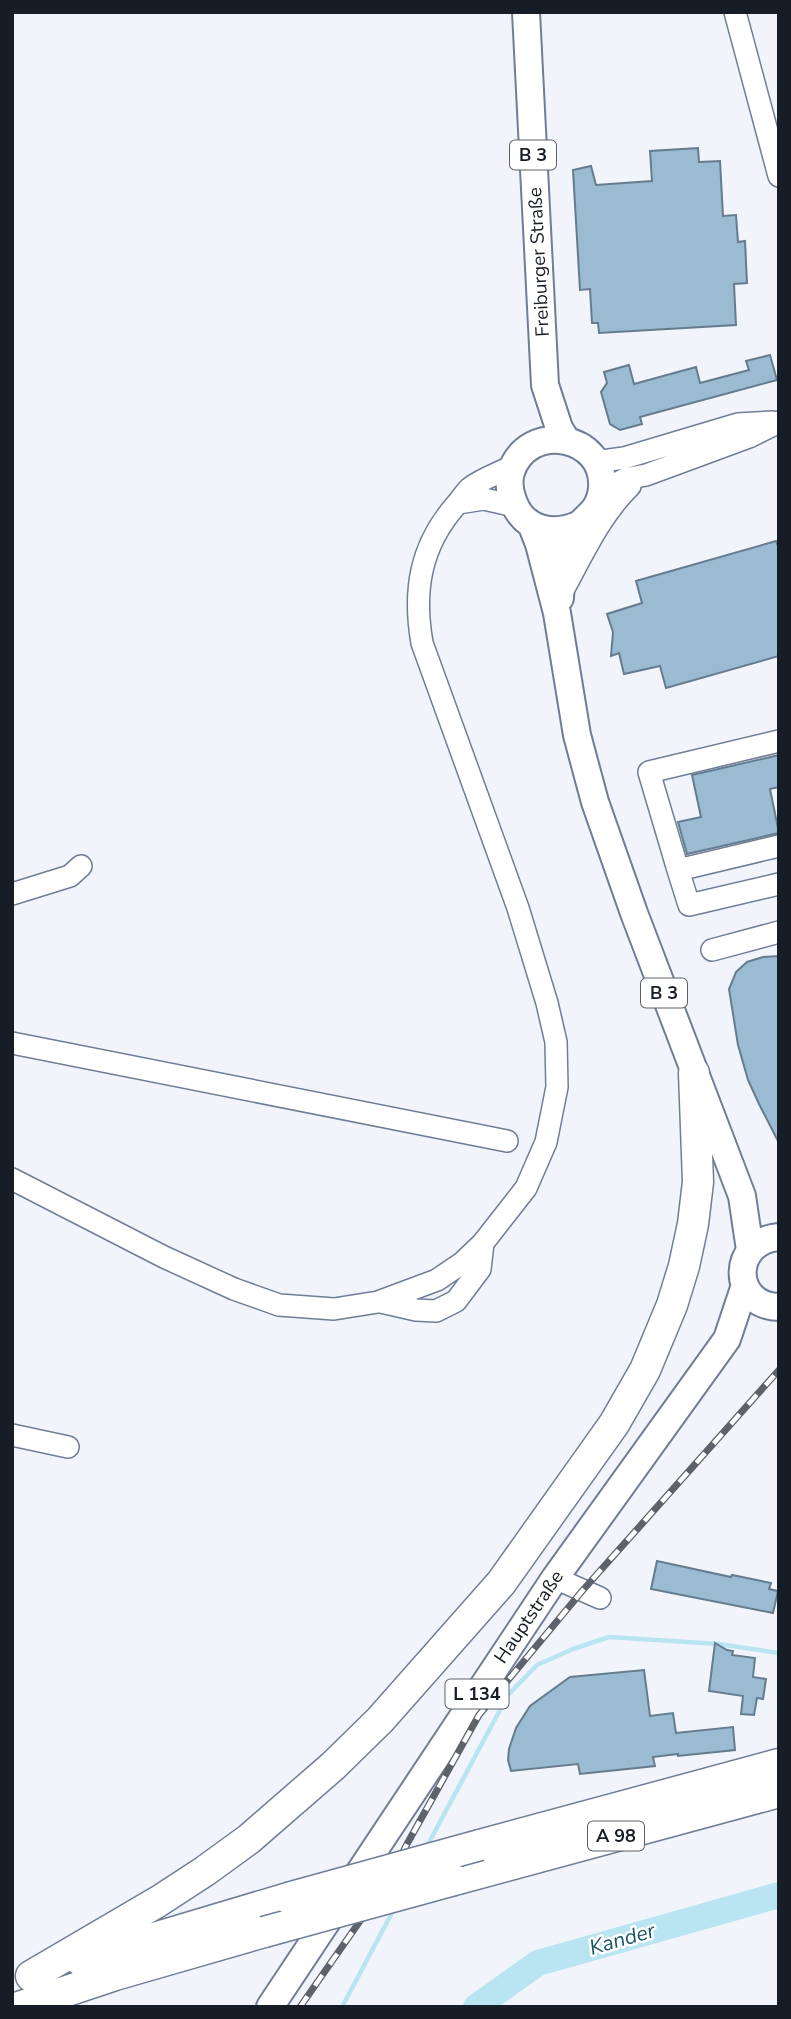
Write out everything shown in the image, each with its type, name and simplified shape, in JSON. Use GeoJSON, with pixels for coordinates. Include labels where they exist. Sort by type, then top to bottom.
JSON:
{"type":"FeatureCollection","features":[{"type":"Feature","properties":{"kind":"highway"},"geometry":{"type":"LineString","coordinates":[[22,1979],[205,1871],[281,1813],[380,1720],[501,1583],[614,1424],[645,1370],[672,1305],[693,1224],[698,1182],[694,1073]]}},
{"type":"Feature","properties":{"kind":"highway","name":"A 98"},"geometry":{"type":"LineString","coordinates":[[22,1979],[288,1898],[779,1764]]}},
{"type":"Feature","properties":{"kind":"highway","name":"A 98"},"geometry":{"type":"LineString","coordinates":[[19,2007],[115,1975],[264,1932],[779,1792]]}},
{"type":"Feature","properties":{"kind":"main road","name":"Freiburger Straße"},"geometry":{"type":"LineString","coordinates":[[526,12],[545,385],[559,428],[567,441]]}},
{"type":"Feature","properties":{"kind":"main road","name":"Freiburger Straße"},"geometry":{"type":"LineString","coordinates":[[522,455],[545,385]]}},
{"type":"Feature","properties":{"kind":"main road"},"geometry":{"type":"LineString","coordinates":[[549,440],[567,441],[584,449],[592,457],[601,480],[599,500],[589,517],[569,529],[558,531],[532,526],[515,506],[509,483],[522,455],[549,440]]}},
{"type":"Feature","properties":{"kind":"main road","name":"B 3"},"geometry":{"type":"LineString","coordinates":[[558,605],[561,567],[569,538],[580,524]]}},
{"type":"Feature","properties":{"kind":"main road","name":"B 3"},"geometry":{"type":"LineString","coordinates":[[532,526],[558,605],[577,736],[595,802],[634,913],[742,1196],[750,1250]]}},
{"type":"Feature","properties":{"kind":"main road","name":"B 3"},"geometry":{"type":"LineString","coordinates":[[742,1196],[778,1237]]}},
{"type":"Feature","properties":{"kind":"main road"},"geometry":{"type":"LineString","coordinates":[[750,1250],[763,1241],[778,1237]]}},
{"type":"Feature","properties":{"kind":"main road","name":"Hauptstraße"},"geometry":{"type":"LineString","coordinates":[[750,1250],[742,1271],[745,1285],[756,1301],[777,1307]]}},
{"type":"Feature","properties":{"kind":"main road","name":"Hauptstraße"},"geometry":{"type":"LineString","coordinates":[[270,2007],[555,1578],[727,1339],[745,1285]]}},
{"type":"Feature","properties":{"kind":"main road","name":"Hauptstraße"},"geometry":{"type":"LineString","coordinates":[[727,1339],[761,1314],[777,1307]]}},
{"type":"Feature","properties":{"kind":"street"},"geometry":{"type":"LineString","coordinates":[[735,12],[779,176]]}},
{"type":"Feature","properties":{"kind":"street"},"geometry":{"type":"LineString","coordinates":[[592,457],[601,461],[624,458],[738,424],[779,422]]}},
{"type":"Feature","properties":{"kind":"street"},"geometry":{"type":"LineString","coordinates":[[599,500],[610,487],[625,479],[646,475],[749,437],[779,422]]}},
{"type":"Feature","properties":{"kind":"street"},"geometry":{"type":"LineString","coordinates":[[12,1179],[164,1257],[234,1289],[279,1305],[334,1309],[378,1302],[437,1280],[462,1263],[483,1243],[526,1188],[546,1142],[558,1087],[556,1042],[518,908],[422,643],[418,617],[418,589],[423,564],[440,527],[468,490],[522,455]]}},
{"type":"Feature","properties":{"kind":"street"},"geometry":{"type":"LineString","coordinates":[[558,605],[613,506],[628,487],[646,475]]}},
{"type":"Feature","properties":{"kind":"street"},"geometry":{"type":"LineString","coordinates":[[458,503],[484,499],[515,506]]}},
{"type":"Feature","properties":{"kind":"street"},"geometry":{"type":"LineString","coordinates":[[779,741],[649,772],[688,905],[779,884]]}},
{"type":"Feature","properties":{"kind":"street"},"geometry":{"type":"LineString","coordinates":[[678,870],[779,846]]}},
{"type":"Feature","properties":{"kind":"street"},"geometry":{"type":"LineString","coordinates":[[12,894],[70,876],[81,866]]}},
{"type":"Feature","properties":{"kind":"street"},"geometry":{"type":"LineString","coordinates":[[712,950],[779,932]]}},
{"type":"Feature","properties":{"kind":"street"},"geometry":{"type":"LineString","coordinates":[[12,1043],[507,1141]]}},
{"type":"Feature","properties":{"kind":"street"},"geometry":{"type":"LineString","coordinates":[[378,1302],[436,1311],[457,1301],[480,1269],[483,1243]]}},
{"type":"Feature","properties":{"kind":"street"},"geometry":{"type":"LineString","coordinates":[[12,1435],[68,1447]]}},
{"type":"Feature","properties":{"kind":"street"},"geometry":{"type":"LineString","coordinates":[[555,1578],[600,1598]]}},
{"type":"Feature","properties":{"kind":"building"},"geometry":{"type":"Polygon","coordinates":[[[698,148],[699,162],[720,161],[723,216],[736,215],[738,242],[745,241],[747,283],[734,284],[736,325],[599,333],[598,323],[592,323],[590,289],[580,290],[573,170],[591,166],[596,185],[652,181],[650,151],[698,148]]]}},
{"type":"Feature","properties":{"kind":"building"},"geometry":{"type":"Polygon","coordinates":[[[770,355],[777,380],[640,417],[642,424],[620,430],[610,424],[601,392],[607,383],[604,372],[629,365],[634,384],[696,367],[700,383],[749,370],[746,361],[770,355]]]}},
{"type":"Feature","properties":{"kind":"building"},"geometry":{"type":"Polygon","coordinates":[[[776,541],[779,549],[779,656],[666,688],[660,666],[624,674],[619,653],[611,656],[613,632],[607,614],[642,603],[636,581],[776,541]]]}},
{"type":"Feature","properties":{"kind":"building"},"geometry":{"type":"Polygon","coordinates":[[[779,755],[779,787],[770,789],[779,833],[687,854],[678,822],[701,817],[692,775],[779,755]]]}},
{"type":"Feature","properties":{"kind":"building"},"geometry":{"type":"Polygon","coordinates":[[[779,956],[779,1143],[748,1080],[738,1045],[729,989],[736,972],[747,962],[779,956]]]}},
{"type":"Feature","properties":{"kind":"building"},"geometry":{"type":"Polygon","coordinates":[[[657,1561],[771,1583],[769,1589],[778,1591],[773,1613],[651,1589],[657,1561]]]}},
{"type":"Feature","properties":{"kind":"building"},"geometry":{"type":"Polygon","coordinates":[[[715,1643],[733,1651],[732,1655],[755,1658],[753,1677],[766,1679],[763,1699],[757,1698],[754,1715],[741,1714],[743,1696],[709,1691],[715,1643]]]}},
{"type":"Feature","properties":{"kind":"building"},"geometry":{"type":"Polygon","coordinates":[[[644,1670],[650,1716],[673,1713],[676,1733],[733,1727],[735,1750],[653,1757],[655,1766],[580,1774],[578,1764],[511,1771],[509,1749],[516,1728],[530,1706],[570,1677],[644,1670]]]}},
{"type":"Feature","properties":{"kind":"waterway"},"geometry":{"type":"LineString","coordinates":[[426,1848],[508,1695],[537,1665],[609,1637],[719,1644],[779,1653]]}},
{"type":"Feature","properties":{"kind":"waterway","name":"Kander"},"geometry":{"type":"LineString","coordinates":[[476,2007],[538,1963],[779,1895]]}},
{"type":"Feature","properties":{"kind":"waterway"},"geometry":{"type":"LineString","coordinates":[[342,2007],[394,1909]]}},
{"type":"Feature","properties":{"kind":"railway"},"geometry":{"type":"LineString","coordinates":[[300,2007],[390,1878],[479,1715],[583,1590],[779,1370]]}}]}
